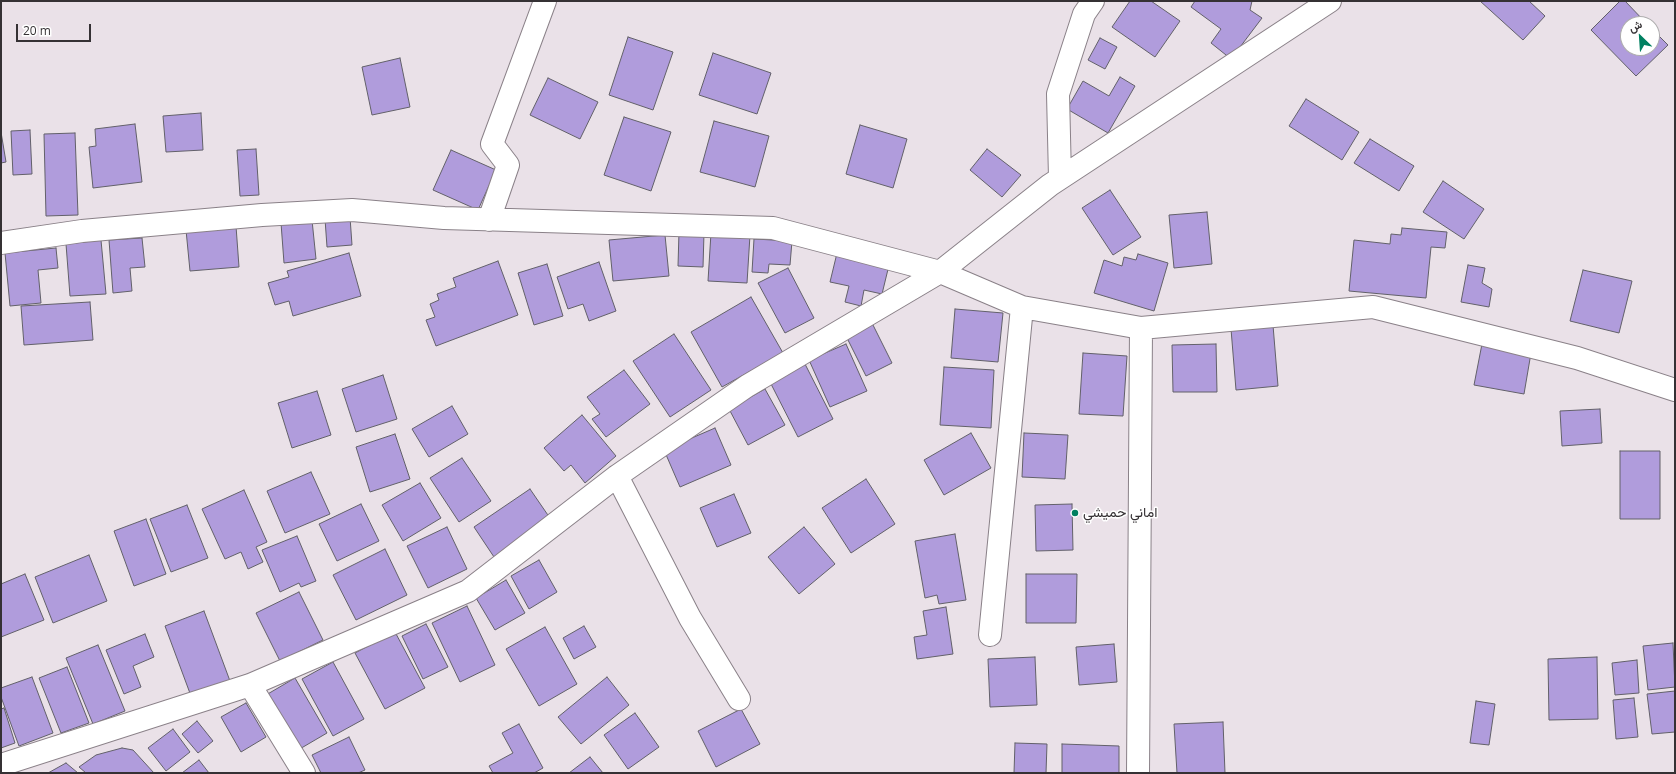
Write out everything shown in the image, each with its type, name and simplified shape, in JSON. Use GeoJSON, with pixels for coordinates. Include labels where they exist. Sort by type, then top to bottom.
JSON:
{"type":"FeatureCollection","features":[{"type":"Feature","properties":{"kind":"street"},"geometry":{"type":"LineString","coordinates":[[489,220],[508,165],[492,144],[545,1]]}},
{"type":"Feature","properties":{"kind":"street"},"geometry":{"type":"LineString","coordinates":[[1060,178],[1058,94],[1084,14],[1093,1]]}},
{"type":"Feature","properties":{"kind":"street"},"geometry":{"type":"LineString","coordinates":[[1,765],[250,685],[468,590],[617,476],[747,386],[940,272],[1060,178],[1330,1]]}},
{"type":"Feature","properties":{"kind":"street"},"geometry":{"type":"LineString","coordinates":[[1,243],[82,231],[262,215],[352,210],[444,218],[489,220],[773,228],[940,272],[1022,306],[1141,328],[1373,307],[1577,358],[1675,390]]}},
{"type":"Feature","properties":{"kind":"street"},"geometry":{"type":"LineString","coordinates":[[990,635],[1022,306]]}},
{"type":"Feature","properties":{"kind":"street"},"geometry":{"type":"LineString","coordinates":[[1138,773],[1141,328]]}},
{"type":"Feature","properties":{"kind":"street"},"geometry":{"type":"LineString","coordinates":[[617,476],[690,618],[739,699]]}},
{"type":"Feature","properties":{"kind":"street"},"geometry":{"type":"LineString","coordinates":[[250,685],[304,773]]}},
{"type":"Feature","properties":{"kind":"building"},"geometry":{"type":"Polygon","coordinates":[[[1130,1],[1151,1],[1180,21],[1155,57],[1112,27],[1130,1]]]}},
{"type":"Feature","properties":{"kind":"building"},"geometry":{"type":"Polygon","coordinates":[[[1195,1],[1252,1],[1250,10],[1262,18],[1231,59],[1211,43],[1221,29],[1191,7],[1195,1]]]}},
{"type":"Feature","properties":{"kind":"building"},"geometry":{"type":"Polygon","coordinates":[[[1480,1],[1529,1],[1545,16],[1523,40],[1480,1]]]}},
{"type":"Feature","properties":{"kind":"building"},"geometry":{"type":"Polygon","coordinates":[[[1620,1],[1625,1],[1639,16],[1620,16],[1620,56],[1657,56],[1636,76],[1591,30],[1620,1]]]}},
{"type":"Feature","properties":{"kind":"building"},"geometry":{"type":"Polygon","coordinates":[[[628,37],[673,52],[653,110],[609,95],[628,37]]]}},
{"type":"Feature","properties":{"kind":"building"},"geometry":{"type":"Polygon","coordinates":[[[1660,37],[1668,45],[1660,53],[1660,37]]]}},
{"type":"Feature","properties":{"kind":"building"},"geometry":{"type":"Polygon","coordinates":[[[1100,38],[1117,47],[1105,69],[1088,60],[1100,38]]]}},
{"type":"Feature","properties":{"kind":"building"},"geometry":{"type":"Polygon","coordinates":[[[713,53],[771,73],[757,114],[699,95],[713,53]]]}},
{"type":"Feature","properties":{"kind":"building"},"geometry":{"type":"Polygon","coordinates":[[[400,58],[410,107],[372,115],[362,67],[400,58]]]}},
{"type":"Feature","properties":{"kind":"building"},"geometry":{"type":"Polygon","coordinates":[[[1120,77],[1135,86],[1108,133],[1067,109],[1083,81],[1109,96],[1120,77]]]}},
{"type":"Feature","properties":{"kind":"building"},"geometry":{"type":"Polygon","coordinates":[[[548,78],[598,102],[580,139],[530,115],[548,78]]]}},
{"type":"Feature","properties":{"kind":"building"},"geometry":{"type":"Polygon","coordinates":[[[1306,99],[1359,132],[1342,160],[1289,126],[1306,99]]]}},
{"type":"Feature","properties":{"kind":"building"},"geometry":{"type":"Polygon","coordinates":[[[201,113],[203,150],[166,152],[163,116],[201,113]]]}},
{"type":"Feature","properties":{"kind":"building"},"geometry":{"type":"Polygon","coordinates":[[[624,117],[671,132],[651,191],[604,175],[624,117]]]}},
{"type":"Feature","properties":{"kind":"building"},"geometry":{"type":"Polygon","coordinates":[[[714,121],[769,136],[755,187],[700,172],[714,121]]]}},
{"type":"Feature","properties":{"kind":"building"},"geometry":{"type":"Polygon","coordinates":[[[135,124],[142,182],[93,188],[89,147],[96,146],[95,129],[135,124]]]}},
{"type":"Feature","properties":{"kind":"building"},"geometry":{"type":"Polygon","coordinates":[[[860,125],[907,139],[893,188],[846,174],[860,125]]]}},
{"type":"Feature","properties":{"kind":"building"},"geometry":{"type":"Polygon","coordinates":[[[30,130],[32,174],[13,175],[11,131],[30,130]]]}},
{"type":"Feature","properties":{"kind":"building"},"geometry":{"type":"Polygon","coordinates":[[[1,132],[6,162],[1,163],[1,132]]]}},
{"type":"Feature","properties":{"kind":"building"},"geometry":{"type":"Polygon","coordinates":[[[75,133],[78,215],[46,216],[44,134],[75,133]]]}},
{"type":"Feature","properties":{"kind":"building"},"geometry":{"type":"Polygon","coordinates":[[[1370,139],[1414,166],[1399,191],[1354,163],[1370,139]]]}},
{"type":"Feature","properties":{"kind":"building"},"geometry":{"type":"Polygon","coordinates":[[[256,149],[259,195],[240,196],[237,150],[256,149]]]}},
{"type":"Feature","properties":{"kind":"building"},"geometry":{"type":"Polygon","coordinates":[[[987,149],[1021,175],[1002,197],[970,170],[987,149]]]}},
{"type":"Feature","properties":{"kind":"building"},"geometry":{"type":"Polygon","coordinates":[[[451,150],[496,170],[478,210],[433,190],[451,150]]]}},
{"type":"Feature","properties":{"kind":"building"},"geometry":{"type":"Polygon","coordinates":[[[1443,181],[1484,209],[1464,239],[1423,212],[1443,181]]]}},
{"type":"Feature","properties":{"kind":"building"},"geometry":{"type":"Polygon","coordinates":[[[1110,190],[1141,237],[1113,255],[1082,208],[1110,190]]]}},
{"type":"Feature","properties":{"kind":"building"},"geometry":{"type":"Polygon","coordinates":[[[1207,212],[1212,264],[1174,268],[1169,215],[1207,212]]]}},
{"type":"Feature","properties":{"kind":"building"},"geometry":{"type":"Polygon","coordinates":[[[350,217],[352,245],[327,247],[325,219],[350,217]]]}},
{"type":"Feature","properties":{"kind":"building"},"geometry":{"type":"Polygon","coordinates":[[[312,220],[316,259],[284,263],[281,223],[312,220]]]}},
{"type":"Feature","properties":{"kind":"building"},"geometry":{"type":"Polygon","coordinates":[[[236,226],[239,267],[190,271],[186,230],[236,226]]]}},
{"type":"Feature","properties":{"kind":"building"},"geometry":{"type":"Polygon","coordinates":[[[1402,228],[1447,232],[1445,248],[1431,247],[1426,298],[1349,291],[1354,240],[1390,244],[1391,234],[1401,235],[1402,228]]]}},
{"type":"Feature","properties":{"kind":"building"},"geometry":{"type":"Polygon","coordinates":[[[679,232],[704,233],[703,267],[678,266],[679,232]]]}},
{"type":"Feature","properties":{"kind":"building"},"geometry":{"type":"Polygon","coordinates":[[[711,233],[750,235],[747,283],[708,281],[711,233]]]}},
{"type":"Feature","properties":{"kind":"building"},"geometry":{"type":"Polygon","coordinates":[[[665,235],[669,276],[613,281],[609,240],[665,235]]]}},
{"type":"Feature","properties":{"kind":"building"},"geometry":{"type":"Polygon","coordinates":[[[142,238],[145,267],[130,268],[132,291],[113,293],[109,240],[142,238]]]}},
{"type":"Feature","properties":{"kind":"building"},"geometry":{"type":"Polygon","coordinates":[[[754,239],[792,241],[790,265],[769,264],[768,273],[752,272],[754,239]]]}},
{"type":"Feature","properties":{"kind":"building"},"geometry":{"type":"Polygon","coordinates":[[[101,240],[106,294],[70,296],[66,244],[101,240]]]}},
{"type":"Feature","properties":{"kind":"building"},"geometry":{"type":"Polygon","coordinates":[[[56,248],[58,268],[38,270],[41,303],[10,306],[5,253],[56,248]]]}},
{"type":"Feature","properties":{"kind":"building"},"geometry":{"type":"Polygon","coordinates":[[[838,249],[890,261],[882,294],[864,290],[861,306],[845,302],[849,286],[830,282],[838,249]]]}},
{"type":"Feature","properties":{"kind":"building"},"geometry":{"type":"Polygon","coordinates":[[[349,253],[361,296],[293,316],[289,301],[275,305],[268,283],[289,277],[287,271],[349,253]]]}},
{"type":"Feature","properties":{"kind":"building"},"geometry":{"type":"Polygon","coordinates":[[[1138,254],[1168,263],[1154,311],[1094,293],[1104,260],[1122,266],[1124,257],[1136,260],[1138,254]]]}},
{"type":"Feature","properties":{"kind":"building"},"geometry":{"type":"Polygon","coordinates":[[[498,261],[518,315],[436,346],[426,320],[435,317],[430,304],[439,300],[437,294],[456,287],[453,278],[498,261]]]}},
{"type":"Feature","properties":{"kind":"building"},"geometry":{"type":"Polygon","coordinates":[[[599,262],[616,311],[589,321],[583,304],[568,309],[557,277],[599,262]]]}},
{"type":"Feature","properties":{"kind":"building"},"geometry":{"type":"Polygon","coordinates":[[[547,264],[563,316],[534,325],[518,273],[547,264]]]}},
{"type":"Feature","properties":{"kind":"building"},"geometry":{"type":"Polygon","coordinates":[[[1468,265],[1485,268],[1482,283],[1492,289],[1489,307],[1461,302],[1468,265]]]}},
{"type":"Feature","properties":{"kind":"building"},"geometry":{"type":"Polygon","coordinates":[[[788,268],[814,318],[785,333],[758,283],[788,268]]]}},
{"type":"Feature","properties":{"kind":"building"},"geometry":{"type":"Polygon","coordinates":[[[1583,270],[1632,281],[1619,333],[1570,321],[1583,270]]]}},
{"type":"Feature","properties":{"kind":"building"},"geometry":{"type":"Polygon","coordinates":[[[751,297],[783,353],[722,387],[691,332],[751,297]]]}},
{"type":"Feature","properties":{"kind":"building"},"geometry":{"type":"Polygon","coordinates":[[[90,302],[93,340],[24,345],[21,306],[90,302]]]}},
{"type":"Feature","properties":{"kind":"building"},"geometry":{"type":"Polygon","coordinates":[[[955,309],[1003,313],[998,362],[951,358],[955,309]]]}},
{"type":"Feature","properties":{"kind":"building"},"geometry":{"type":"Polygon","coordinates":[[[872,323],[892,363],[866,376],[846,336],[872,323]]]}},
{"type":"Feature","properties":{"kind":"building"},"geometry":{"type":"Polygon","coordinates":[[[1273,325],[1278,386],[1236,390],[1231,329],[1273,325]]]}},
{"type":"Feature","properties":{"kind":"building"},"geometry":{"type":"Polygon","coordinates":[[[674,334],[711,390],[670,417],[633,361],[674,334]]]}},
{"type":"Feature","properties":{"kind":"building"},"geometry":{"type":"Polygon","coordinates":[[[846,344],[867,391],[830,407],[809,360],[846,344]]]}},
{"type":"Feature","properties":{"kind":"building"},"geometry":{"type":"Polygon","coordinates":[[[1216,344],[1217,392],[1173,392],[1172,345],[1216,344]]]}},
{"type":"Feature","properties":{"kind":"building"},"geometry":{"type":"Polygon","coordinates":[[[1482,344],[1531,353],[1524,394],[1474,385],[1482,344]]]}},
{"type":"Feature","properties":{"kind":"building"},"geometry":{"type":"Polygon","coordinates":[[[1083,353],[1127,356],[1123,416],[1079,414],[1083,353]]]}},
{"type":"Feature","properties":{"kind":"building"},"geometry":{"type":"Polygon","coordinates":[[[805,364],[833,419],[798,437],[770,382],[805,364]]]}},
{"type":"Feature","properties":{"kind":"building"},"geometry":{"type":"Polygon","coordinates":[[[944,367],[994,370],[991,428],[940,425],[944,367]]]}},
{"type":"Feature","properties":{"kind":"building"},"geometry":{"type":"Polygon","coordinates":[[[624,370],[650,404],[606,437],[592,419],[600,414],[587,397],[624,370]]]}},
{"type":"Feature","properties":{"kind":"building"},"geometry":{"type":"Polygon","coordinates":[[[383,375],[397,419],[356,432],[342,389],[383,375]]]}},
{"type":"Feature","properties":{"kind":"building"},"geometry":{"type":"Polygon","coordinates":[[[765,389],[785,425],[748,445],[729,409],[765,389]]]}},
{"type":"Feature","properties":{"kind":"building"},"geometry":{"type":"Polygon","coordinates":[[[317,391],[331,435],[292,448],[278,403],[317,391]]]}},
{"type":"Feature","properties":{"kind":"building"},"geometry":{"type":"Polygon","coordinates":[[[452,406],[468,434],[429,457],[412,429],[452,406]]]}},
{"type":"Feature","properties":{"kind":"building"},"geometry":{"type":"Polygon","coordinates":[[[1600,409],[1602,443],[1562,446],[1560,411],[1600,409]]]}},
{"type":"Feature","properties":{"kind":"building"},"geometry":{"type":"Polygon","coordinates":[[[582,415],[616,456],[585,483],[571,465],[564,471],[544,448],[582,415]]]}},
{"type":"Feature","properties":{"kind":"building"},"geometry":{"type":"Polygon","coordinates":[[[715,428],[731,465],[680,487],[664,450],[715,428]]]}},
{"type":"Feature","properties":{"kind":"building"},"geometry":{"type":"Polygon","coordinates":[[[971,433],[991,468],[944,495],[924,460],[971,433]]]}},
{"type":"Feature","properties":{"kind":"building"},"geometry":{"type":"Polygon","coordinates":[[[1024,433],[1068,435],[1065,479],[1022,477],[1024,433]]]}},
{"type":"Feature","properties":{"kind":"building"},"geometry":{"type":"Polygon","coordinates":[[[395,434],[410,479],[370,492],[356,447],[395,434]]]}},
{"type":"Feature","properties":{"kind":"building"},"geometry":{"type":"Polygon","coordinates":[[[1620,451],[1660,451],[1660,519],[1620,519],[1620,451]]]}},
{"type":"Feature","properties":{"kind":"building"},"geometry":{"type":"Polygon","coordinates":[[[462,458],[491,501],[459,522],[430,478],[462,458]]]}},
{"type":"Feature","properties":{"kind":"building"},"geometry":{"type":"Polygon","coordinates":[[[311,472],[330,514],[285,533],[267,491],[311,472]]]}},
{"type":"Feature","properties":{"kind":"building"},"geometry":{"type":"Polygon","coordinates":[[[866,479],[895,524],[851,553],[822,508],[866,479]]]}},
{"type":"Feature","properties":{"kind":"building"},"geometry":{"type":"Polygon","coordinates":[[[420,483],[441,518],[403,541],[382,505],[420,483]]]}},
{"type":"Feature","properties":{"kind":"building"},"geometry":{"type":"Polygon","coordinates":[[[530,489],[552,521],[496,560],[474,527],[530,489]]]}},
{"type":"Feature","properties":{"kind":"building"},"geometry":{"type":"Polygon","coordinates":[[[244,490],[267,542],[256,547],[263,562],[248,569],[241,552],[225,559],[202,509],[244,490]]]}},
{"type":"Feature","properties":{"kind":"building"},"geometry":{"type":"Polygon","coordinates":[[[734,494],[751,533],[717,547],[700,508],[734,494]]]}},
{"type":"Feature","properties":{"kind":"building"},"geometry":{"type":"Polygon","coordinates":[[[361,504],[379,541],[337,561],[319,524],[361,504]]]}},
{"type":"Feature","properties":{"kind":"building"},"geometry":{"type":"Polygon","coordinates":[[[1072,504],[1073,550],[1036,551],[1035,505],[1072,504]]]}},
{"type":"Feature","properties":{"kind":"building"},"geometry":{"type":"Polygon","coordinates":[[[187,505],[208,558],[171,572],[150,519],[187,505]]]}},
{"type":"Feature","properties":{"kind":"building"},"geometry":{"type":"Polygon","coordinates":[[[146,519],[166,574],[134,586],[114,531],[146,519]]]}},
{"type":"Feature","properties":{"kind":"building"},"geometry":{"type":"Polygon","coordinates":[[[447,527],[467,569],[428,588],[407,546],[447,527]]]}},
{"type":"Feature","properties":{"kind":"building"},"geometry":{"type":"Polygon","coordinates":[[[804,527],[835,564],[799,594],[768,557],[804,527]]]}},
{"type":"Feature","properties":{"kind":"building"},"geometry":{"type":"Polygon","coordinates":[[[955,534],[966,600],[939,604],[937,595],[925,598],[915,541],[955,534]]]}},
{"type":"Feature","properties":{"kind":"building"},"geometry":{"type":"Polygon","coordinates":[[[297,536],[316,581],[301,587],[299,583],[280,592],[262,550],[297,536]]]}},
{"type":"Feature","properties":{"kind":"building"},"geometry":{"type":"Polygon","coordinates":[[[385,549],[407,595],[356,620],[333,575],[385,549]]]}},
{"type":"Feature","properties":{"kind":"building"},"geometry":{"type":"Polygon","coordinates":[[[89,555],[107,601],[53,623],[35,577],[89,555]]]}},
{"type":"Feature","properties":{"kind":"building"},"geometry":{"type":"Polygon","coordinates":[[[539,560],[557,592],[529,609],[511,576],[539,560]]]}},
{"type":"Feature","properties":{"kind":"building"},"geometry":{"type":"Polygon","coordinates":[[[25,574],[44,620],[1,637],[1,584],[25,574]]]}},
{"type":"Feature","properties":{"kind":"building"},"geometry":{"type":"Polygon","coordinates":[[[1026,574],[1077,574],[1076,623],[1026,623],[1026,574]]]}},
{"type":"Feature","properties":{"kind":"building"},"geometry":{"type":"Polygon","coordinates":[[[506,580],[525,613],[495,630],[476,598],[506,580]]]}},
{"type":"Feature","properties":{"kind":"building"},"geometry":{"type":"Polygon","coordinates":[[[299,592],[323,640],[280,661],[256,613],[299,592]]]}},
{"type":"Feature","properties":{"kind":"building"},"geometry":{"type":"Polygon","coordinates":[[[467,606],[495,665],[460,682],[432,623],[467,606]]]}},
{"type":"Feature","properties":{"kind":"building"},"geometry":{"type":"Polygon","coordinates":[[[946,607],[953,654],[917,659],[914,637],[927,635],[923,611],[946,607]]]}},
{"type":"Feature","properties":{"kind":"building"},"geometry":{"type":"Polygon","coordinates":[[[204,611],[230,681],[191,696],[165,626],[204,611]]]}},
{"type":"Feature","properties":{"kind":"building"},"geometry":{"type":"Polygon","coordinates":[[[426,624],[448,667],[423,679],[402,636],[426,624]]]}},
{"type":"Feature","properties":{"kind":"building"},"geometry":{"type":"Polygon","coordinates":[[[584,626],[596,647],[574,659],[563,638],[584,626]]]}},
{"type":"Feature","properties":{"kind":"building"},"geometry":{"type":"Polygon","coordinates":[[[545,627],[577,684],[539,706],[506,649],[545,627]]]}},
{"type":"Feature","properties":{"kind":"building"},"geometry":{"type":"Polygon","coordinates":[[[395,632],[425,688],[385,709],[355,653],[395,632]]]}},
{"type":"Feature","properties":{"kind":"building"},"geometry":{"type":"Polygon","coordinates":[[[145,634],[154,657],[133,666],[141,687],[124,694],[106,650],[145,634]]]}},
{"type":"Feature","properties":{"kind":"building"},"geometry":{"type":"Polygon","coordinates":[[[1673,643],[1675,687],[1648,690],[1643,646],[1673,643]]]}},
{"type":"Feature","properties":{"kind":"building"},"geometry":{"type":"Polygon","coordinates":[[[1114,644],[1117,682],[1079,685],[1076,647],[1114,644]]]}},
{"type":"Feature","properties":{"kind":"building"},"geometry":{"type":"Polygon","coordinates":[[[98,645],[125,711],[93,724],[66,658],[98,645]]]}},
{"type":"Feature","properties":{"kind":"building"},"geometry":{"type":"Polygon","coordinates":[[[1035,657],[1037,705],[990,707],[988,659],[1035,657]]]}},
{"type":"Feature","properties":{"kind":"building"},"geometry":{"type":"Polygon","coordinates":[[[1597,657],[1598,719],[1549,720],[1548,659],[1597,657]]]}},
{"type":"Feature","properties":{"kind":"building"},"geometry":{"type":"Polygon","coordinates":[[[1637,660],[1639,693],[1615,695],[1612,663],[1637,660]]]}},
{"type":"Feature","properties":{"kind":"building"},"geometry":{"type":"Polygon","coordinates":[[[333,662],[364,719],[333,736],[302,679],[333,662]]]}},
{"type":"Feature","properties":{"kind":"building"},"geometry":{"type":"Polygon","coordinates":[[[67,667],[89,723],[61,733],[39,678],[67,667]]]}},
{"type":"Feature","properties":{"kind":"building"},"geometry":{"type":"Polygon","coordinates":[[[32,677],[53,733],[19,746],[1,697],[1,688],[32,677]]]}},
{"type":"Feature","properties":{"kind":"building"},"geometry":{"type":"Polygon","coordinates":[[[607,677],[629,705],[581,744],[558,717],[607,677]]]}},
{"type":"Feature","properties":{"kind":"building"},"geometry":{"type":"Polygon","coordinates":[[[295,678],[327,733],[298,750],[266,695],[295,678]]]}},
{"type":"Feature","properties":{"kind":"building"},"geometry":{"type":"Polygon","coordinates":[[[1675,691],[1675,732],[1652,734],[1647,694],[1675,691]]]}},
{"type":"Feature","properties":{"kind":"building"},"geometry":{"type":"Polygon","coordinates":[[[1634,698],[1638,737],[1616,739],[1613,700],[1634,698]]]}},
{"type":"Feature","properties":{"kind":"building"},"geometry":{"type":"Polygon","coordinates":[[[1476,701],[1495,704],[1489,745],[1470,743],[1476,701]]]}},
{"type":"Feature","properties":{"kind":"building"},"geometry":{"type":"Polygon","coordinates":[[[246,703],[266,737],[241,752],[221,717],[246,703]]]}},
{"type":"Feature","properties":{"kind":"building"},"geometry":{"type":"Polygon","coordinates":[[[4,708],[15,743],[1,748],[1,709],[4,708]]]}},
{"type":"Feature","properties":{"kind":"building"},"geometry":{"type":"Polygon","coordinates":[[[741,709],[760,744],[716,767],[698,731],[741,709]]]}},
{"type":"Feature","properties":{"kind":"building"},"geometry":{"type":"Polygon","coordinates":[[[635,713],[659,747],[628,769],[604,735],[635,713]]]}},
{"type":"Feature","properties":{"kind":"building"},"geometry":{"type":"Polygon","coordinates":[[[197,721],[213,741],[198,753],[182,734],[197,721]]]}},
{"type":"Feature","properties":{"kind":"building"},"geometry":{"type":"Polygon","coordinates":[[[1223,722],[1225,773],[1177,773],[1174,724],[1223,722]]]}},
{"type":"Feature","properties":{"kind":"building"},"geometry":{"type":"Polygon","coordinates":[[[519,724],[543,768],[534,773],[493,773],[489,766],[513,753],[502,733],[519,724]]]}},
{"type":"Feature","properties":{"kind":"building"},"geometry":{"type":"Polygon","coordinates":[[[173,729],[190,752],[166,771],[148,748],[173,729]]]}},
{"type":"Feature","properties":{"kind":"building"},"geometry":{"type":"Polygon","coordinates":[[[349,737],[365,770],[358,773],[321,773],[312,755],[349,737]]]}},
{"type":"Feature","properties":{"kind":"building"},"geometry":{"type":"Polygon","coordinates":[[[1015,743],[1047,744],[1046,773],[1014,773],[1015,743]]]}},
{"type":"Feature","properties":{"kind":"building"},"geometry":{"type":"Polygon","coordinates":[[[1062,744],[1119,746],[1119,773],[1062,773],[1062,744]]]}},
{"type":"Feature","properties":{"kind":"building"},"geometry":{"type":"Polygon","coordinates":[[[122,748],[133,750],[154,773],[86,773],[79,767],[96,755],[122,748]]]}},
{"type":"Feature","properties":{"kind":"building"},"geometry":{"type":"Polygon","coordinates":[[[590,757],[603,773],[569,773],[590,757]]]}},
{"type":"Feature","properties":{"kind":"building"},"geometry":{"type":"Polygon","coordinates":[[[199,760],[209,773],[182,773],[199,760]]]}},
{"type":"Feature","properties":{"kind":"building"},"geometry":{"type":"Polygon","coordinates":[[[66,763],[78,773],[48,773],[66,763]]]}},
{"type":"Feature","properties":{"kind":"place","name":"اماني حميشي"},"geometry":{"type":"Point","coordinates":[1075,513]}}]}
